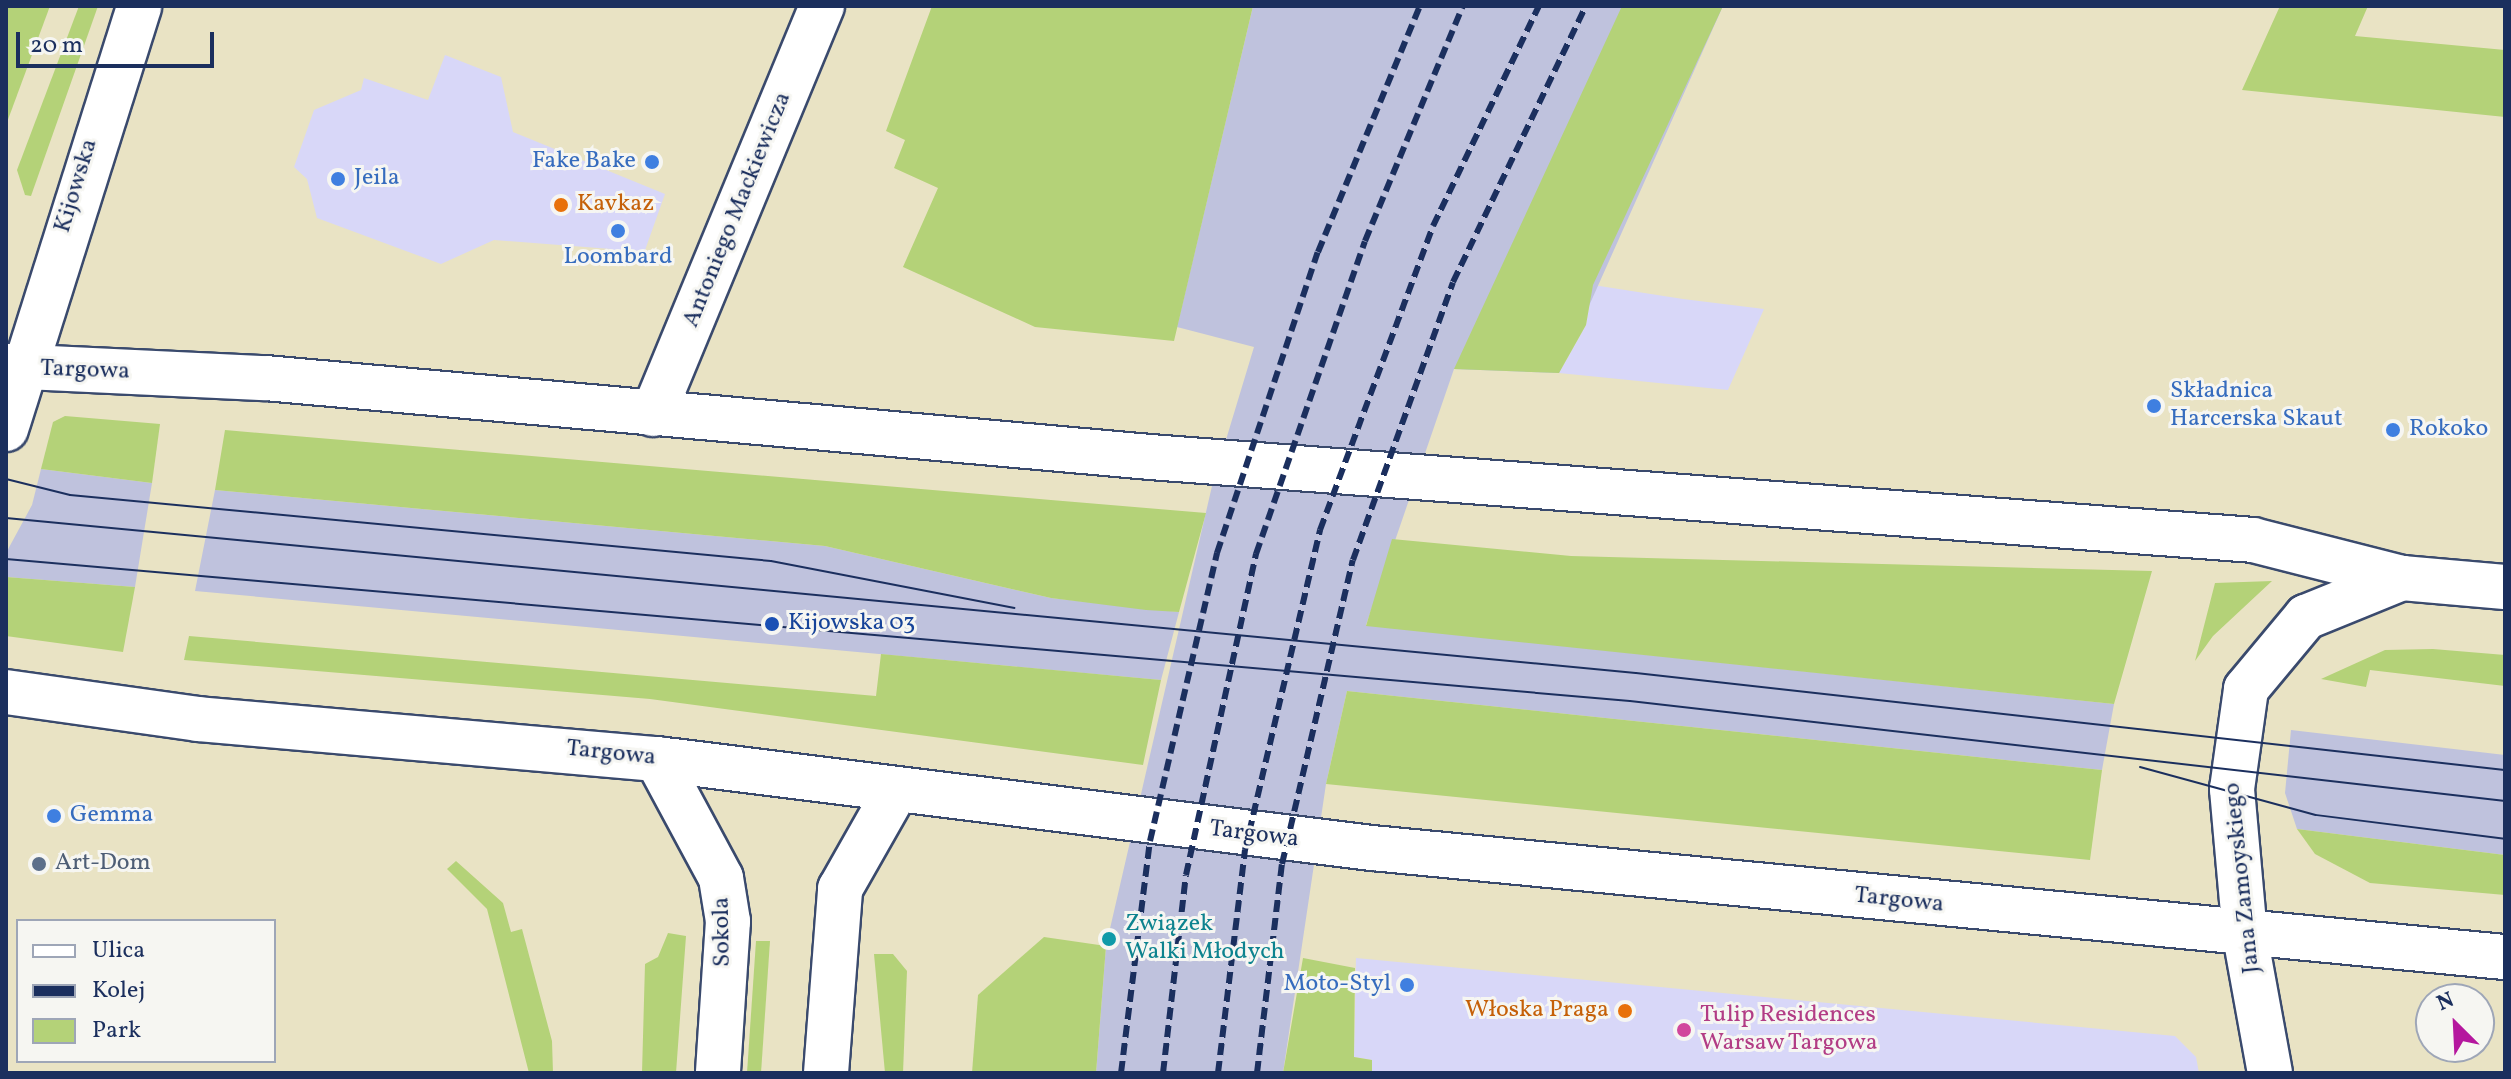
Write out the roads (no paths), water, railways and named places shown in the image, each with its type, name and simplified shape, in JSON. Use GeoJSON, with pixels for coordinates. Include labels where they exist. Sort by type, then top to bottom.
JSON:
{"type":"FeatureCollection","features":[{"type":"Feature","properties":{"kind":"main road","name":"Kijowska"},"geometry":{"type":"LineString","coordinates":[[6,429],[16,368],[139,6]]}},
{"type":"Feature","properties":{"kind":"main road","name":"Antoniego Mackiewicza"},"geometry":{"type":"LineString","coordinates":[[653,414],[822,6]]}},
{"type":"Feature","properties":{"kind":"main road","name":"Targowa"},"geometry":{"type":"LineString","coordinates":[[16,368],[265,378],[653,414],[2253,540],[2402,578],[2505,587]]}},
{"type":"Feature","properties":{"kind":"main road","name":"Jana Zamoyskiego"},"geometry":{"type":"LineString","coordinates":[[2270,1073],[2245,935],[2232,789],[2246,689],[2306,617],[2402,578]]}},
{"type":"Feature","properties":{"kind":"main road","name":"Targowa"},"geometry":{"type":"LineString","coordinates":[[6,692],[198,719],[657,759],[894,794],[2245,935],[2505,957]]}},
{"type":"Feature","properties":{"kind":"main road","name":"Sokola"},"geometry":{"type":"LineString","coordinates":[[657,759],[721,878],[728,921],[718,1073]]}},
{"type":"Feature","properties":{"kind":"main road"},"geometry":{"type":"LineString","coordinates":[[826,1073],[840,889],[894,794]]}},
{"type":"Feature","properties":{"kind":"tram line"},"geometry":{"type":"LineString","coordinates":[[6,479],[70,495],[771,561],[1014,608]]}},
{"type":"Feature","properties":{"kind":"tram line"},"geometry":{"type":"LineString","coordinates":[[6,518],[1636,673],[2505,770]]}},
{"type":"Feature","properties":{"kind":"tram line"},"geometry":{"type":"LineString","coordinates":[[6,559],[1630,701],[2505,801]]}},
{"type":"Feature","properties":{"kind":"tram line"},"geometry":{"type":"LineString","coordinates":[[2140,767],[2316,815],[2505,839]]}},
{"type":"Feature","properties":{"kind":"railway"},"geometry":{"type":"LineString","coordinates":[[1121,1073],[1150,841],[1217,553],[1318,252],[1420,6]]}},
{"type":"Feature","properties":{"kind":"railway"},"geometry":{"type":"LineString","coordinates":[[1163,1073],[1186,875],[1256,554],[1365,241],[1463,6]]}},
{"type":"Feature","properties":{"kind":"railway"},"geometry":{"type":"LineString","coordinates":[[1218,1073],[1245,850],[1320,530],[1433,226],[1539,6]]}},
{"type":"Feature","properties":{"kind":"railway"},"geometry":{"type":"LineString","coordinates":[[1257,1073],[1282,864],[1353,560],[1453,282],[1586,6]]}},
{"type":"Feature","properties":{"kind":"place","name":"Fake Bake"},"geometry":{"type":"Point","coordinates":[652,162]}},
{"type":"Feature","properties":{"kind":"place","name":"Jeila"},"geometry":{"type":"Point","coordinates":[338,179]}},
{"type":"Feature","properties":{"kind":"place","name":"Kavkaz"},"geometry":{"type":"Point","coordinates":[561,205]}},
{"type":"Feature","properties":{"kind":"place","name":"Loombard"},"geometry":{"type":"Point","coordinates":[618,231]}},
{"type":"Feature","properties":{"kind":"place","name":"Składnica Harcerska Skaut"},"geometry":{"type":"Point","coordinates":[2154,406]}},
{"type":"Feature","properties":{"kind":"place","name":"Rokoko"},"geometry":{"type":"Point","coordinates":[2393,430]}},
{"type":"Feature","properties":{"kind":"place","name":"Kijowska 03"},"geometry":{"type":"Point","coordinates":[772,624]}},
{"type":"Feature","properties":{"kind":"place","name":"Gemma"},"geometry":{"type":"Point","coordinates":[54,816]}},
{"type":"Feature","properties":{"kind":"place","name":"Art-Dom"},"geometry":{"type":"Point","coordinates":[39,864]}},
{"type":"Feature","properties":{"kind":"place","name":"Związek Walki Młodych"},"geometry":{"type":"Point","coordinates":[1109,939]}},
{"type":"Feature","properties":{"kind":"place","name":"Moto-Styl"},"geometry":{"type":"Point","coordinates":[1407,985]}},
{"type":"Feature","properties":{"kind":"place","name":"Włoska Praga"},"geometry":{"type":"Point","coordinates":[1625,1011]}},
{"type":"Feature","properties":{"kind":"place","name":"Tulip Residences Warsaw Targowa"},"geometry":{"type":"Point","coordinates":[1684,1030]}}]}
